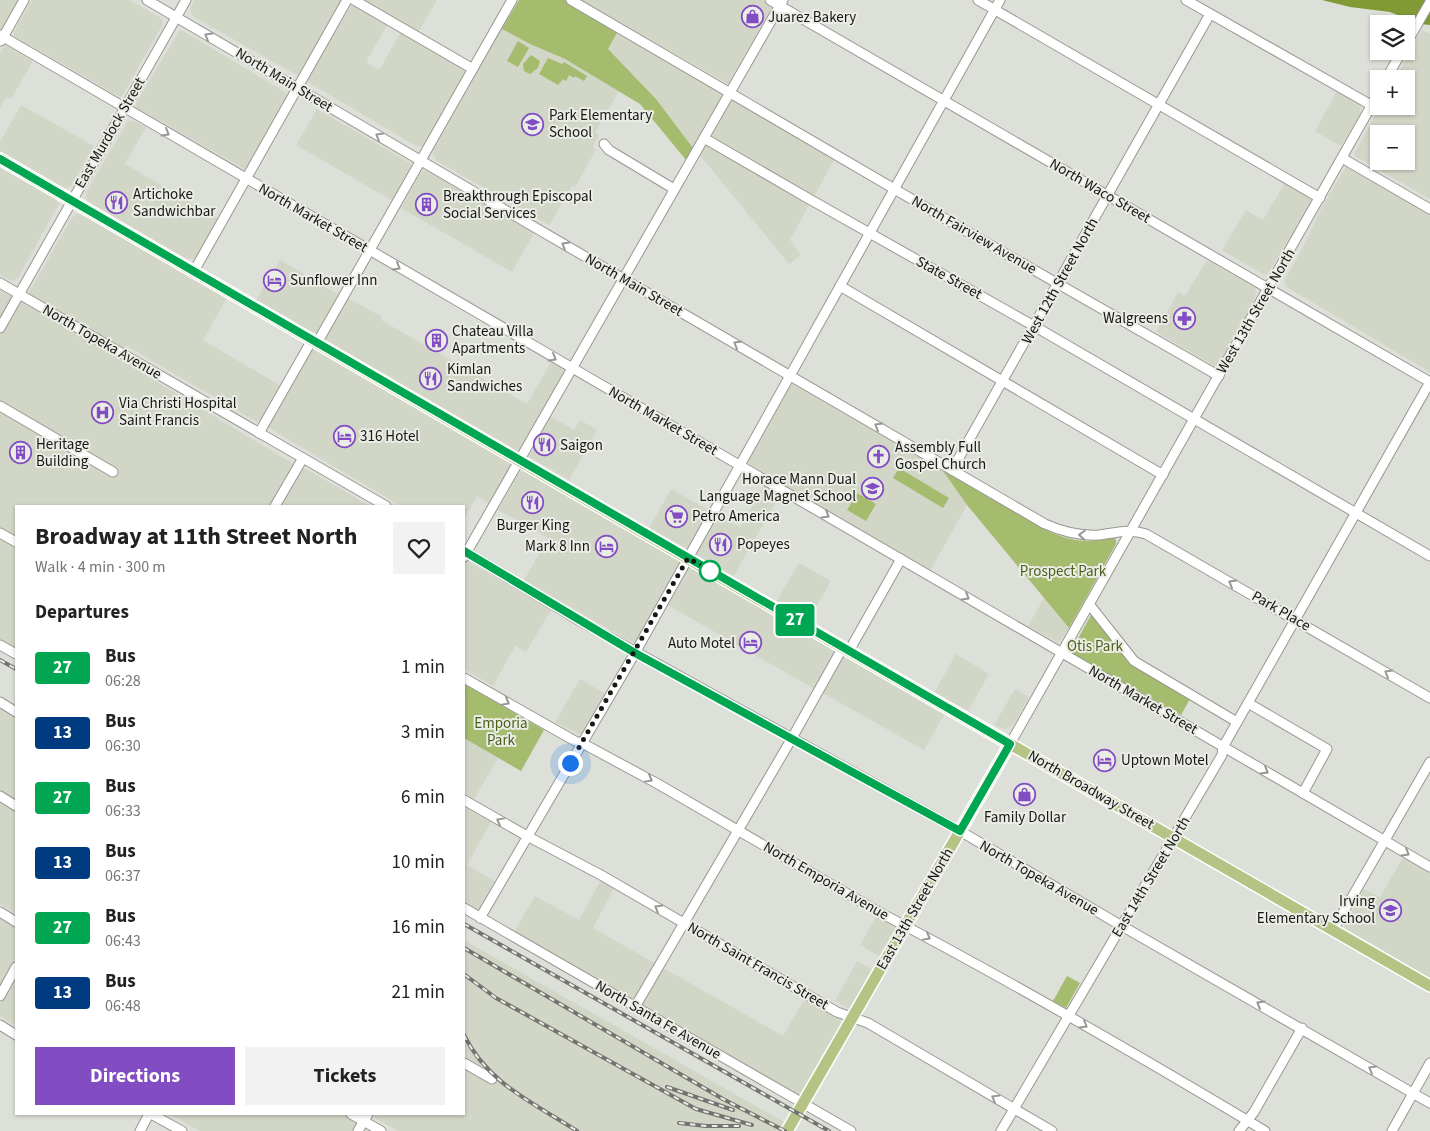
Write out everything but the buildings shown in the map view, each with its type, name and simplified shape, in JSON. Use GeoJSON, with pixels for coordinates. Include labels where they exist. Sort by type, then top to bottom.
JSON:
{"type":"FeatureCollection","features":[{"type":"Feature","properties":{"kind":"main road","name":"North Broadway Street"},"geometry":{"type":"LineString","coordinates":[[0,159],[519,461],[1430,986]]}},
{"type":"Feature","properties":{"kind":"main road","name":"East 13th Street North"},"geometry":{"type":"LineString","coordinates":[[787,1131],[1010,744]]}},
{"type":"Feature","properties":{"kind":"street"},"geometry":{"type":"LineString","coordinates":[[1,38],[24,0]]}},
{"type":"Feature","properties":{"kind":"street","name":"North Main Street"},"geometry":{"type":"LineString","coordinates":[[147,0],[1045,524],[1062,532],[1085,535],[1101,535],[1130,530]]}},
{"type":"Feature","properties":{"kind":"street","name":"East Murdock Street"},"geometry":{"type":"LineString","coordinates":[[0,328],[186,0]]}},
{"type":"Feature","properties":{"kind":"street"},"geometry":{"type":"LineString","coordinates":[[194,271],[347,0]]}},
{"type":"Feature","properties":{"kind":"street"},"geometry":{"type":"LineString","coordinates":[[354,0],[473,69]]}},
{"type":"Feature","properties":{"kind":"street"},"geometry":{"type":"LineString","coordinates":[[259,432],[369,251],[512,0]]}},
{"type":"Feature","properties":{"kind":"street","name":"North Fairview Avenue"},"geometry":{"type":"LineString","coordinates":[[571,0],[1219,376]]}},
{"type":"Feature","properties":{"kind":"street","name":"North Waco Street"},"geometry":{"type":"LineString","coordinates":[[770,0],[781,3],[944,100],[1430,382]]}},
{"type":"Feature","properties":{"kind":"street"},"geometry":{"type":"LineString","coordinates":[[978,0],[1320,198]]}},
{"type":"Feature","properties":{"kind":"street"},"geometry":{"type":"LineString","coordinates":[[480,918],[635,653],[1000,0]]}},
{"type":"Feature","properties":{"kind":"street"},"geometry":{"type":"LineString","coordinates":[[1186,0],[1370,104]]}},
{"type":"Feature","properties":{"kind":"street"},"geometry":{"type":"LineString","coordinates":[[1415,29],[1430,2]]}},
{"type":"Feature","properties":{"kind":"street"},"geometry":{"type":"LineString","coordinates":[[465,554],[781,3]]}},
{"type":"Feature","properties":{"kind":"street","name":"West 12th Street North"},"geometry":{"type":"LineString","coordinates":[[952,470],[1210,14]]}},
{"type":"Feature","properties":{"kind":"street","name":"North Market Street"},"geometry":{"type":"LineString","coordinates":[[1,38],[1430,867]]}},
{"type":"Feature","properties":{"kind":"street","name":"West 13th Street North"},"geometry":{"type":"LineString","coordinates":[[1130,530],[1163,475],[1370,107]]}},
{"type":"Feature","properties":{"kind":"street","name":"State Street"},"geometry":{"type":"LineString","coordinates":[[704,138],[1034,326],[1194,420]]}},
{"type":"Feature","properties":{"kind":"street"},"geometry":{"type":"LineString","coordinates":[[604,144],[609,150],[674,189]]}},
{"type":"Feature","properties":{"kind":"street"},"geometry":{"type":"LineString","coordinates":[[1342,158],[1430,209]]}},
{"type":"Feature","properties":{"kind":"street","name":"North Topeka Avenue"},"geometry":{"type":"LineString","coordinates":[[0,283],[384,505]]}},
{"type":"Feature","properties":{"kind":"street"},"geometry":{"type":"LineString","coordinates":[[840,286],[1163,475]]}},
{"type":"Feature","properties":{"kind":"street","name":"East 14th Street North"},"geometry":{"type":"LineString","coordinates":[[1001,1131],[1175,838],[1222,755],[1223,747],[1430,382]]}},
{"type":"Feature","properties":{"kind":"street"},"geometry":{"type":"LineString","coordinates":[[0,406],[113,472]]}},
{"type":"Feature","properties":{"kind":"street"},"geometry":{"type":"LineString","coordinates":[[1194,420],[1430,556]]}},
{"type":"Feature","properties":{"kind":"street"},"geometry":{"type":"LineString","coordinates":[[276,505],[303,458]]}},
{"type":"Feature","properties":{"kind":"street","name":"East 13th Street North"},"geometry":{"type":"LineString","coordinates":[[1010,744],[1130,530]]}},
{"type":"Feature","properties":{"kind":"street","name":"Park Place"},"geometry":{"type":"LineString","coordinates":[[1130,530],[1146,534],[1430,698]]}},
{"type":"Feature","properties":{"kind":"street"},"geometry":{"type":"LineString","coordinates":[[0,533],[15,541]]}},
{"type":"Feature","properties":{"kind":"street","name":"North Topeka Avenue"},"geometry":{"type":"LineString","coordinates":[[465,554],[635,653],[960,831],[1430,1102]]}},
{"type":"Feature","properties":{"kind":"street"},"geometry":{"type":"LineString","coordinates":[[635,1007],[737,830],[901,559]]}},
{"type":"Feature","properties":{"kind":"street"},"geometry":{"type":"LineString","coordinates":[[1089,604],[1134,661],[1237,722]]}},
{"type":"Feature","properties":{"kind":"street"},"geometry":{"type":"LineString","coordinates":[[0,645],[15,653]]}},
{"type":"Feature","properties":{"kind":"street","name":"North Emporia Avenue"},"geometry":{"type":"LineString","coordinates":[[465,679],[1069,1016],[1265,1131]]}},
{"type":"Feature","properties":{"kind":"street"},"geometry":{"type":"LineString","coordinates":[[0,702],[15,711]]}},
{"type":"Feature","properties":{"kind":"street"},"geometry":{"type":"LineString","coordinates":[[1248,703],[1327,749],[1303,793]]}},
{"type":"Feature","properties":{"kind":"street"},"geometry":{"type":"LineString","coordinates":[[1333,930],[1430,762]]}},
{"type":"Feature","properties":{"kind":"street"},"geometry":{"type":"LineString","coordinates":[[0,796],[15,805]]}},
{"type":"Feature","properties":{"kind":"street","name":"North Saint Francis Street"},"geometry":{"type":"LineString","coordinates":[[465,801],[527,836],[601,874],[838,1012],[868,1023],[1052,1131]]}},
{"type":"Feature","properties":{"kind":"street","name":"North Santa Fe Avenue"},"geometry":{"type":"LineString","coordinates":[[465,909],[852,1131]]}},
{"type":"Feature","properties":{"kind":"street"},"geometry":{"type":"LineString","coordinates":[[0,912],[15,921]]}},
{"type":"Feature","properties":{"kind":"street"},"geometry":{"type":"LineString","coordinates":[[0,996],[15,970]]}},
{"type":"Feature","properties":{"kind":"street"},"geometry":{"type":"LineString","coordinates":[[0,1026],[15,1034]]}},
{"type":"Feature","properties":{"kind":"street"},"geometry":{"type":"LineString","coordinates":[[1239,1131],[1248,1120],[1302,1028]]}},
{"type":"Feature","properties":{"kind":"street"},"geometry":{"type":"LineString","coordinates":[[1392,1131],[1430,1063]]}},
{"type":"Feature","properties":{"kind":"street"},"geometry":{"type":"LineString","coordinates":[[465,1064],[492,1079]]}},
{"type":"Feature","properties":{"kind":"street"},"geometry":{"type":"LineString","coordinates":[[140,1131],[149,1115]]}},
{"type":"Feature","properties":{"kind":"street"},"geometry":{"type":"LineString","coordinates":[[152,1115],[182,1131]]}},
{"type":"Feature","properties":{"kind":"street"},"geometry":{"type":"LineString","coordinates":[[358,1131],[366,1117],[381,1131]]}},
{"type":"Feature","properties":{"kind":"shaded area"},"geometry":{"type":"Polygon","coordinates":[[[0,0],[19,0],[2,29],[0,29],[0,0]]]}},
{"type":"Feature","properties":{"kind":"shaded area"},"geometry":{"type":"Polygon","coordinates":[[[32,0],[129,0],[161,18],[163,24],[120,97],[14,36],[15,30],[32,0]]]}},
{"type":"Feature","properties":{"kind":"shaded area"},"geometry":{"type":"Polygon","coordinates":[[[195,0],[341,0],[340,6],[302,73],[297,75],[194,17],[191,14],[191,7],[195,0]]]}},
{"type":"Feature","properties":{"kind":"shaded area"},"geometry":{"type":"Polygon","coordinates":[[[365,0],[437,0],[419,31],[365,0]]]}},
{"type":"Feature","properties":{"kind":"shaded area"},"geometry":{"type":"Polygon","coordinates":[[[581,0],[763,0],[771,5],[772,8],[728,84],[581,0]]]}},
{"type":"Feature","properties":{"kind":"shaded area"},"geometry":{"type":"Polygon","coordinates":[[[1322,0],[1430,0],[1430,25],[1415,22],[1415,15],[1398,15],[1390,12],[1350,7],[1322,0]]]}},
{"type":"Feature","properties":{"kind":"shaded area"},"geometry":{"type":"Polygon","coordinates":[[[351,6],[357,7],[387,25],[366,62],[379,70],[401,32],[464,69],[465,75],[424,145],[421,147],[414,145],[308,82],[309,77],[351,6]]]}},
{"type":"Feature","properties":{"kind":"shaded area","name":"Park Elementary School"},"geometry":{"type":"Polygon","coordinates":[[[502,29],[530,44],[565,59],[619,91],[595,132],[599,135],[593,147],[596,150],[575,187],[572,186],[549,225],[437,161],[433,155],[502,29]]]}},
{"type":"Feature","properties":{"kind":"shaded area"},"geometry":{"type":"Polygon","coordinates":[[[180,30],[288,94],[246,170],[136,107],[136,103],[180,30]]]}},
{"type":"Feature","properties":{"kind":"shaded area"},"geometry":{"type":"Polygon","coordinates":[[[1422,30],[1430,34],[1430,199],[1379,170],[1415,170],[1415,125],[1370,125],[1370,165],[1354,154],[1375,115],[1415,115],[1415,70],[1400,70],[1405,60],[1415,60],[1415,43],[1422,30]]]}},
{"type":"Feature","properties":{"kind":"shaded area"},"geometry":{"type":"Polygon","coordinates":[[[618,31],[721,91],[722,97],[693,148],[656,99],[608,49],[618,31]]]}},
{"type":"Feature","properties":{"kind":"shaded area"},"geometry":{"type":"Polygon","coordinates":[[[7,46],[33,61],[11,99],[6,97],[0,108],[0,54],[4,47],[7,46]]]}},
{"type":"Feature","properties":{"kind":"shaded area"},"geometry":{"type":"Polygon","coordinates":[[[1337,91],[1360,104],[1361,107],[1360,114],[1341,146],[1315,131],[1337,91]]]}},
{"type":"Feature","properties":{"kind":"shaded area"},"geometry":{"type":"Polygon","coordinates":[[[733,100],[834,160],[790,240],[801,255],[789,264],[699,154],[730,101],[733,100]]]}},
{"type":"Feature","properties":{"kind":"shaded area"},"geometry":{"type":"Polygon","coordinates":[[[21,105],[94,146],[68,188],[63,188],[0,151],[0,142],[21,105]]]}},
{"type":"Feature","properties":{"kind":"shaded area"},"geometry":{"type":"Polygon","coordinates":[[[317,109],[410,163],[411,169],[393,201],[296,145],[317,109]]]}},
{"type":"Feature","properties":{"kind":"shaded area"},"geometry":{"type":"Polygon","coordinates":[[[128,121],[133,121],[146,127],[125,164],[219,219],[197,256],[193,259],[186,259],[87,201],[87,191],[128,121]]]}},
{"type":"Feature","properties":{"kind":"shaded area"},"geometry":{"type":"Polygon","coordinates":[[[0,166],[56,199],[59,204],[18,278],[13,281],[0,275],[0,166]]]}},
{"type":"Feature","properties":{"kind":"shaded area"},"geometry":{"type":"Polygon","coordinates":[[[1346,167],[1430,215],[1430,372],[1285,286],[1285,279],[1322,207],[1346,167]]]}},
{"type":"Feature","properties":{"kind":"shaded area"},"geometry":{"type":"Polygon","coordinates":[[[422,171],[427,171],[534,233],[512,272],[401,208],[422,171]]]}},
{"type":"Feature","properties":{"kind":"shaded area"},"geometry":{"type":"Polygon","coordinates":[[[1286,181],[1311,196],[1311,203],[1266,275],[1222,250],[1246,210],[1263,220],[1286,181]]]}},
{"type":"Feature","properties":{"kind":"shaded area","name":"Via Christi Hospital Saint Francis"},"geometry":{"type":"Polygon","coordinates":[[[77,213],[85,215],[227,298],[203,340],[281,386],[261,420],[257,422],[127,346],[119,359],[295,465],[273,505],[15,505],[15,649],[0,641],[0,290],[23,303],[71,219],[77,213]]]}},
{"type":"Feature","properties":{"kind":"shaded area"},"geometry":{"type":"Polygon","coordinates":[[[280,260],[339,295],[319,332],[313,333],[256,300],[280,260]]]}},
{"type":"Feature","properties":{"kind":"shaded area"},"geometry":{"type":"Polygon","coordinates":[[[1207,260],[1255,288],[1256,292],[1254,301],[1217,366],[1156,332],[1178,292],[1185,296],[1207,260]]]}},
{"type":"Feature","properties":{"kind":"shaded area"},"geometry":{"type":"Polygon","coordinates":[[[348,298],[382,317],[381,320],[527,404],[551,362],[563,369],[564,375],[522,448],[516,451],[327,342],[326,335],[348,298]]]}},
{"type":"Feature","properties":{"kind":"shaded area"},"geometry":{"type":"Polygon","coordinates":[[[314,349],[512,462],[513,465],[492,505],[477,496],[465,517],[465,505],[399,505],[269,428],[269,424],[311,351],[314,349]]]}},
{"type":"Feature","properties":{"kind":"shaded area","name":"Horace Mann Dual Language Magnet School"},"geometry":{"type":"Polygon","coordinates":[[[792,384],[798,385],[943,471],[967,505],[930,571],[749,464],[748,459],[792,384]]]}},
{"type":"Feature","properties":{"kind":"shaded area"},"geometry":{"type":"Polygon","coordinates":[[[550,416],[574,430],[580,420],[597,430],[569,480],[529,457],[550,416]]]}},
{"type":"Feature","properties":{"kind":"shaded area"},"geometry":{"type":"Polygon","coordinates":[[[306,469],[368,505],[280,505],[299,470],[306,469]]]}},
{"type":"Feature","properties":{"kind":"shaded area"},"geometry":{"type":"Polygon","coordinates":[[[524,470],[681,562],[635,643],[524,580],[548,538],[498,510],[519,473],[524,470]]]}},
{"type":"Feature","properties":{"kind":"shaded area"},"geometry":{"type":"Polygon","coordinates":[[[764,485],[780,495],[733,577],[695,553],[717,514],[740,527],[764,485]]]}},
{"type":"Feature","properties":{"kind":"shaded area"},"geometry":{"type":"Polygon","coordinates":[[[671,489],[710,511],[689,547],[686,548],[649,528],[671,489]]]}},
{"type":"Feature","properties":{"kind":"shaded area"},"geometry":{"type":"Polygon","coordinates":[[[465,561],[551,610],[526,652],[515,646],[493,686],[465,670],[465,561]]]}},
{"type":"Feature","properties":{"kind":"shaded area"},"geometry":{"type":"Polygon","coordinates":[[[799,563],[831,581],[808,621],[776,602],[799,563]]]}},
{"type":"Feature","properties":{"kind":"shaded area"},"geometry":{"type":"Polygon","coordinates":[[[688,567],[836,651],[816,690],[666,604],[688,567]]]}},
{"type":"Feature","properties":{"kind":"shaded area"},"geometry":{"type":"Polygon","coordinates":[[[1044,598],[1069,628],[1059,643],[1028,626],[1044,598]]]}},
{"type":"Feature","properties":{"kind":"shaded area"},"geometry":{"type":"Polygon","coordinates":[[[956,654],[989,674],[968,711],[934,693],[956,654]]]}},
{"type":"Feature","properties":{"kind":"shaded area"},"geometry":{"type":"Polygon","coordinates":[[[843,657],[944,715],[924,750],[821,692],[843,657]]]}},
{"type":"Feature","properties":{"kind":"shaded area"},"geometry":{"type":"Polygon","coordinates":[[[580,679],[606,694],[581,735],[555,722],[580,679]]]}},
{"type":"Feature","properties":{"kind":"shaded area"},"geometry":{"type":"Polygon","coordinates":[[[1015,689],[1029,697],[1013,725],[1006,729],[994,725],[1015,689]]]}},
{"type":"Feature","properties":{"kind":"shaded area"},"geometry":{"type":"Polygon","coordinates":[[[0,704],[15,712],[15,913],[0,904],[0,704]]]}},
{"type":"Feature","properties":{"kind":"shaded area"},"geometry":{"type":"Polygon","coordinates":[[[465,739],[498,758],[474,799],[465,794],[465,739]]]}},
{"type":"Feature","properties":{"kind":"shaded area"},"geometry":{"type":"Polygon","coordinates":[[[465,808],[491,822],[467,865],[496,882],[477,912],[465,906],[465,808]]]}},
{"type":"Feature","properties":{"kind":"shaded area","name":"Irving Elementary School"},"geometry":{"type":"Polygon","coordinates":[[[1404,856],[1430,871],[1430,979],[1346,929],[1344,926],[1364,889],[1380,897],[1404,856]]]}},
{"type":"Feature","properties":{"kind":"shaded area"},"geometry":{"type":"Polygon","coordinates":[[[601,880],[614,888],[593,928],[783,1036],[805,998],[840,1018],[840,1025],[799,1095],[514,932],[535,896],[579,920],[601,880]]]}},
{"type":"Feature","properties":{"kind":"shaded area"},"geometry":{"type":"Polygon","coordinates":[[[877,915],[896,927],[880,957],[860,945],[877,915]]]}},
{"type":"Feature","properties":{"kind":"shaded area"},"geometry":{"type":"Polygon","coordinates":[[[0,917],[15,925],[15,962],[0,989],[0,917]]]}},
{"type":"Feature","properties":{"kind":"shaded area"},"geometry":{"type":"Polygon","coordinates":[[[465,941],[784,1122],[779,1131],[398,1131],[375,1118],[374,1115],[465,1115],[465,941]]]}},
{"type":"Feature","properties":{"kind":"shaded area"},"geometry":{"type":"Polygon","coordinates":[[[857,961],[872,969],[851,1007],[848,1008],[835,1001],[857,961]]]}},
{"type":"Feature","properties":{"kind":"shaded area"},"geometry":{"type":"Polygon","coordinates":[[[15,978],[15,1025],[0,1016],[0,1005],[15,978]]]}},
{"type":"Feature","properties":{"kind":"shaded area"},"geometry":{"type":"Polygon","coordinates":[[[171,1115],[345,1115],[355,1120],[357,1125],[354,1131],[200,1131],[171,1115]]]}},
{"type":"Feature","properties":{"kind":"green space"},"geometry":{"type":"Polygon","coordinates":[[[519,0],[565,0],[618,31],[608,49],[656,99],[693,148],[686,160],[640,104],[565,59],[530,44],[502,29],[519,0]]]}},
{"type":"Feature","properties":{"kind":"green space"},"geometry":{"type":"Polygon","coordinates":[[[518,41],[529,48],[518,67],[507,61],[518,41]]]}},
{"type":"Feature","properties":{"kind":"green space"},"geometry":{"type":"Polygon","coordinates":[[[531,55],[540,61],[538,68],[530,74],[524,71],[523,64],[531,55]]]}},
{"type":"Feature","properties":{"kind":"green space"},"geometry":{"type":"Polygon","coordinates":[[[548,58],[562,64],[564,62],[587,76],[584,81],[569,75],[566,81],[563,79],[558,85],[539,74],[548,58]]]}},
{"type":"Feature","properties":{"kind":"green space"},"geometry":{"type":"Polygon","coordinates":[[[899,468],[949,498],[943,508],[893,478],[899,468]]]}},
{"type":"Feature","properties":{"kind":"green space","name":"Prospect Park"},"geometry":{"type":"Polygon","coordinates":[[[943,471],[1050,532],[1081,541],[1116,539],[1116,544],[1069,628],[967,505],[943,471]]]}},
{"type":"Feature","properties":{"kind":"green space"},"geometry":{"type":"Polygon","coordinates":[[[857,493],[876,504],[866,521],[847,510],[857,493]]]}},
{"type":"Feature","properties":{"kind":"green space","name":"Otis Park"},"geometry":{"type":"Polygon","coordinates":[[[1091,615],[1096,617],[1134,663],[1191,697],[1181,715],[1070,653],[1091,615]]]}},
{"type":"Feature","properties":{"kind":"green space","name":"Emporia Park"},"geometry":{"type":"Polygon","coordinates":[[[465,685],[544,730],[521,771],[465,739],[465,685]]]}},
{"type":"Feature","properties":{"kind":"green space"},"geometry":{"type":"Polygon","coordinates":[[[1067,976],[1080,983],[1066,1008],[1053,1001],[1067,976]]]}},
{"type":"Feature","properties":{"kind":"railway"},"geometry":{"type":"LineString","coordinates":[[0,660],[15,668]]}},
{"type":"Feature","properties":{"kind":"railway"},"geometry":{"type":"LineString","coordinates":[[465,925],[829,1131]]}},
{"type":"Feature","properties":{"kind":"railway"},"geometry":{"type":"LineString","coordinates":[[465,949],[723,1099],[785,1131]]}},
{"type":"Feature","properties":{"kind":"railway"},"geometry":{"type":"LineString","coordinates":[[465,975],[496,998],[696,1109],[752,1125]]}},
{"type":"Feature","properties":{"kind":"railway"},"geometry":{"type":"LineString","coordinates":[[465,1037],[474,1052],[499,1080],[513,1091],[577,1131]]}},
{"type":"Feature","properties":{"kind":"railway"},"geometry":{"type":"LineString","coordinates":[[667,1087],[733,1110]]}},
{"type":"Feature","properties":{"kind":"railway"},"geometry":{"type":"LineString","coordinates":[[679,1123],[706,1126],[739,1126]]}},
{"type":"Feature","properties":{"kind":"bus line","name":"27"},"geometry":{"type":"LineString","coordinates":[[0,159],[1010,744],[960,831],[580,622],[465,552]]}},
{"type":"Feature","properties":{"kind":"place","name":"Juarez Bakery"},"geometry":{"type":"Point","coordinates":[752,17]}},
{"type":"Feature","properties":{"kind":"place","name":"Park Elementary School"},"geometry":{"type":"Point","coordinates":[533,124]}},
{"type":"Feature","properties":{"kind":"place","name":"Artichoke Sandwichbar"},"geometry":{"type":"Point","coordinates":[117,203]}},
{"type":"Feature","properties":{"kind":"place","name":"Breakthrough Episcopal Social Services"},"geometry":{"type":"Point","coordinates":[427,205]}},
{"type":"Feature","properties":{"kind":"place","name":"Sunflower Inn"},"geometry":{"type":"Point","coordinates":[274,280]}},
{"type":"Feature","properties":{"kind":"place","name":"Walgreens"},"geometry":{"type":"Point","coordinates":[1184,318]}},
{"type":"Feature","properties":{"kind":"place","name":"Chateau Villa Apartments"},"geometry":{"type":"Point","coordinates":[436,340]}},
{"type":"Feature","properties":{"kind":"place","name":"Kimlan Sandwiches"},"geometry":{"type":"Point","coordinates":[431,378]}},
{"type":"Feature","properties":{"kind":"place","name":"Via Christi Hospital Saint Francis"},"geometry":{"type":"Point","coordinates":[103,412]}},
{"type":"Feature","properties":{"kind":"place","name":"316 Hotel"},"geometry":{"type":"Point","coordinates":[344,436]}},
{"type":"Feature","properties":{"kind":"place","name":"Saigon"},"geometry":{"type":"Point","coordinates":[544,445]}},
{"type":"Feature","properties":{"kind":"place","name":"Heritage Building"},"geometry":{"type":"Point","coordinates":[20,453]}},
{"type":"Feature","properties":{"kind":"place","name":"Assembly Full Gospel Church"},"geometry":{"type":"Point","coordinates":[879,456]}},
{"type":"Feature","properties":{"kind":"place","name":"Horace Mann Dual Language Magnet School"},"geometry":{"type":"Point","coordinates":[872,488]}},
{"type":"Feature","properties":{"kind":"place","name":"Burger King"},"geometry":{"type":"Point","coordinates":[533,502]}},
{"type":"Feature","properties":{"kind":"place","name":"Petro America"},"geometry":{"type":"Point","coordinates":[676,516]}},
{"type":"Feature","properties":{"kind":"place","name":"Popeyes"},"geometry":{"type":"Point","coordinates":[721,544]}},
{"type":"Feature","properties":{"kind":"place","name":"Mark 8 Inn"},"geometry":{"type":"Point","coordinates":[606,546]}},
{"type":"Feature","properties":{"kind":"place","name":"Auto Motel"},"geometry":{"type":"Point","coordinates":[751,643]}},
{"type":"Feature","properties":{"kind":"place","name":"Uptown Motel"},"geometry":{"type":"Point","coordinates":[1105,760]}},
{"type":"Feature","properties":{"kind":"place","name":"Family Dollar"},"geometry":{"type":"Point","coordinates":[1025,794]}},
{"type":"Feature","properties":{"kind":"place","name":"Irving Elementary School"},"geometry":{"type":"Point","coordinates":[1391,910]}},
{"type":"Feature","properties":{"kind":"route"},"geometry":{"type":"LineString","coordinates":[[570,763],[688,558],[716,574],[710,571]]}}]}
